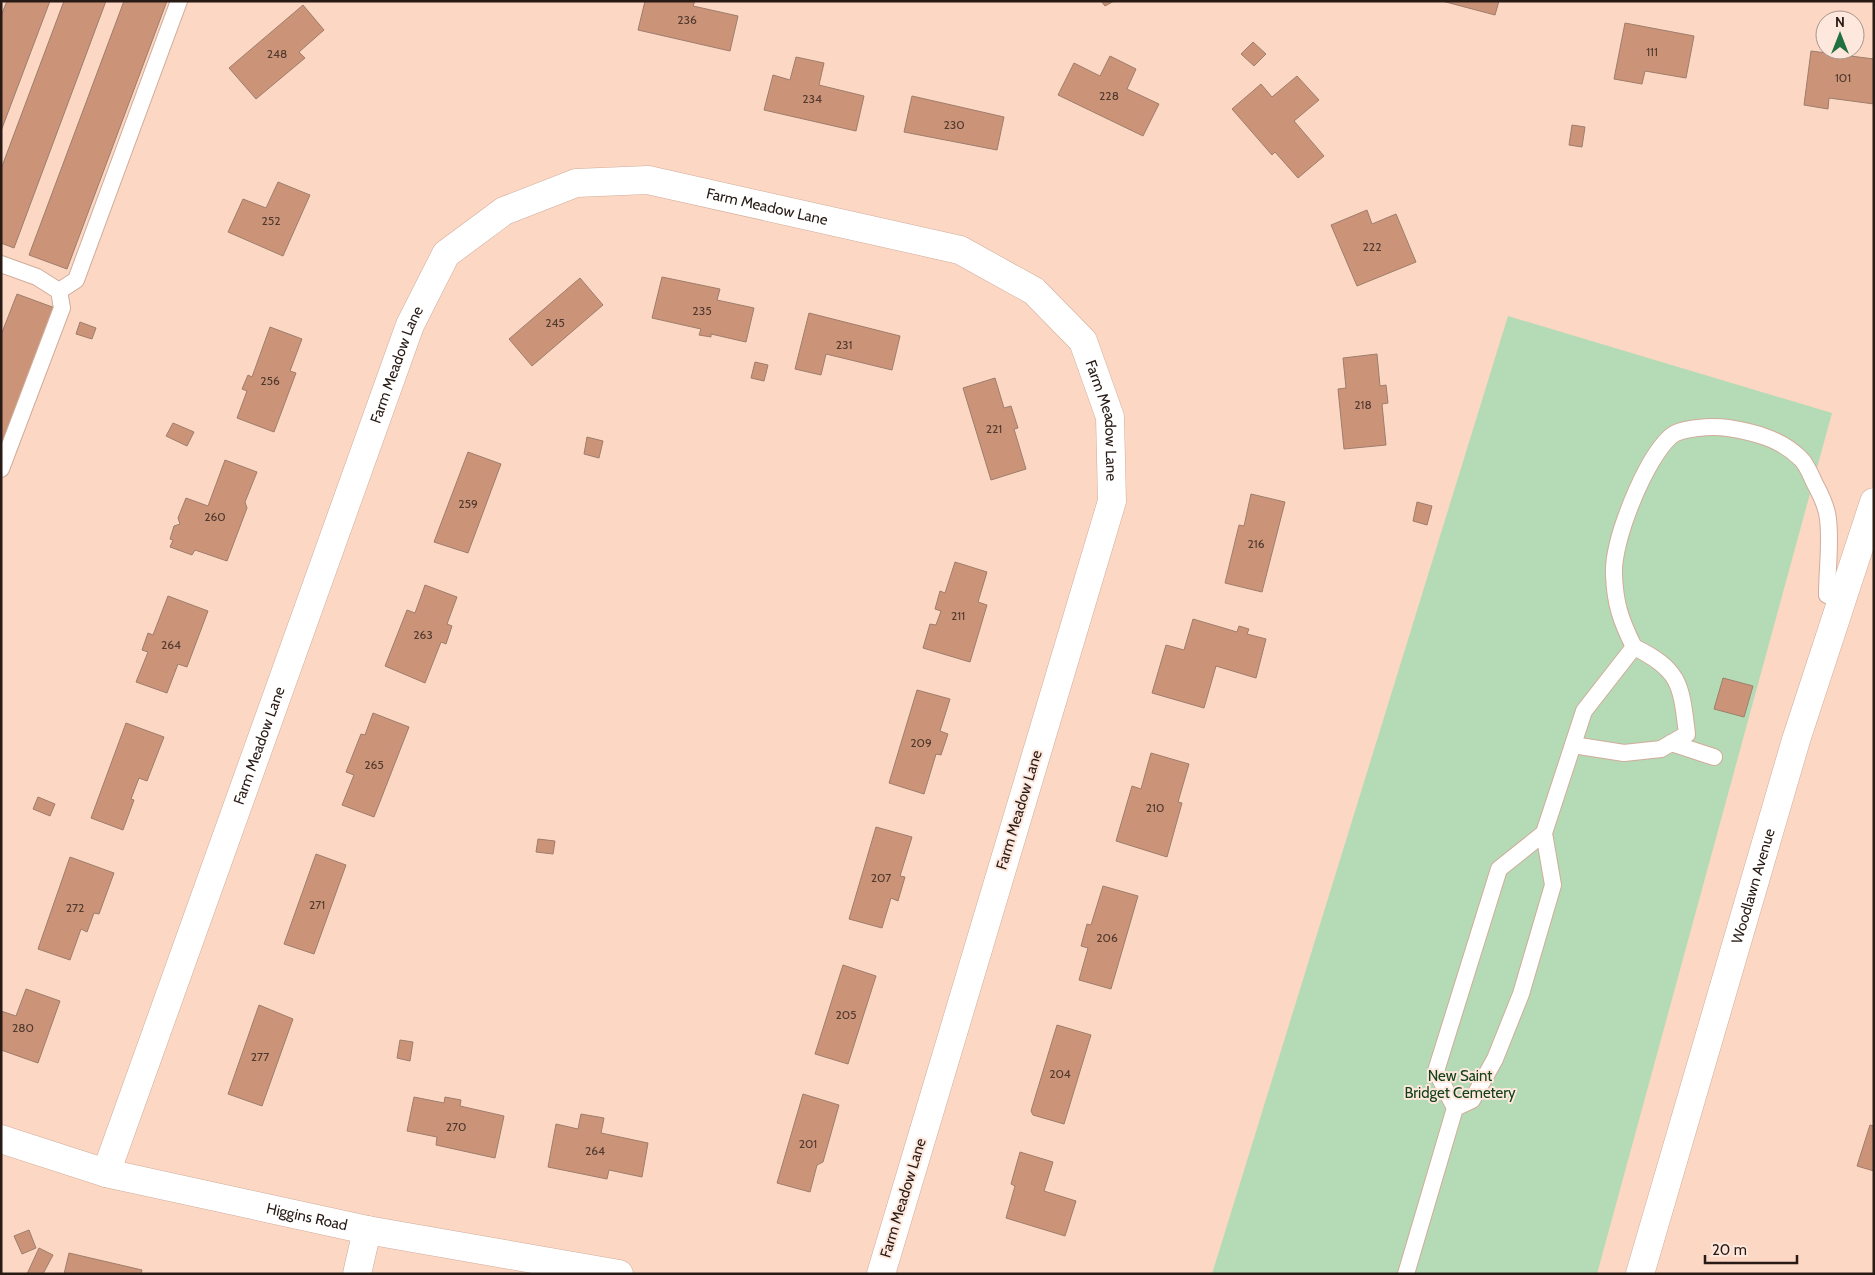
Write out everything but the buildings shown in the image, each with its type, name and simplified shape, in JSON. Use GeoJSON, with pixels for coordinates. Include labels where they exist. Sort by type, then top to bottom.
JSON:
{"type":"FeatureCollection","features":[{"type":"Feature","properties":{"kind":"street","name":"Farm Meadow Lane"},"geometry":{"type":"LineString","coordinates":[[106,1174],[410,326],[446,254],[504,211],[576,183],[648,180],[960,250],[1034,290],[1083,341],[1110,417],[1112,501],[880,1274]]}},
{"type":"Feature","properties":{"kind":"street","name":"Woodlawn Avenue"},"geometry":{"type":"LineString","coordinates":[[1640,1274],[1796,740],[1874,502]]}},
{"type":"Feature","properties":{"kind":"street","name":"Higgins Road"},"geometry":{"type":"LineString","coordinates":[[1,1139],[106,1174],[367,1230],[619,1274]]}},
{"type":"Feature","properties":{"kind":"street"},"geometry":{"type":"LineString","coordinates":[[357,1274],[367,1230]]}},
{"type":"Feature","properties":{"kind":"lane"},"geometry":{"type":"LineString","coordinates":[[59,291],[76,280],[179,1]]}},
{"type":"Feature","properties":{"kind":"lane"},"geometry":{"type":"LineString","coordinates":[[1,264],[37,277],[59,291],[62,308],[1,468]]}},
{"type":"Feature","properties":{"kind":"lane"},"geometry":{"type":"LineString","coordinates":[[1573,745],[1624,753],[1661,749],[1686,734],[1683,704],[1675,677],[1658,658],[1634,647],[1619,616],[1614,573],[1623,526],[1652,460],[1671,436],[1700,427],[1726,428],[1758,433],[1782,444],[1802,459],[1822,498],[1828,519],[1827,595],[1842,601]]}},
{"type":"Feature","properties":{"kind":"lane"},"geometry":{"type":"LineString","coordinates":[[1455,1108],[1472,1100],[1495,1059],[1521,994],[1553,885],[1544,833],[1584,711],[1634,647]]}},
{"type":"Feature","properties":{"kind":"lane"},"geometry":{"type":"LineString","coordinates":[[1671,743],[1714,757]]}},
{"type":"Feature","properties":{"kind":"lane"},"geometry":{"type":"LineString","coordinates":[[1406,1274],[1455,1108],[1436,1071],[1499,869],[1544,833]]}},
{"type":"Feature","properties":{"kind":"green space","name":"New Saint Bridget Cemetery"},"geometry":{"type":"Polygon","coordinates":[[[1508,316],[1832,413],[1597,1274],[1212,1274],[1508,316]]]}}]}
